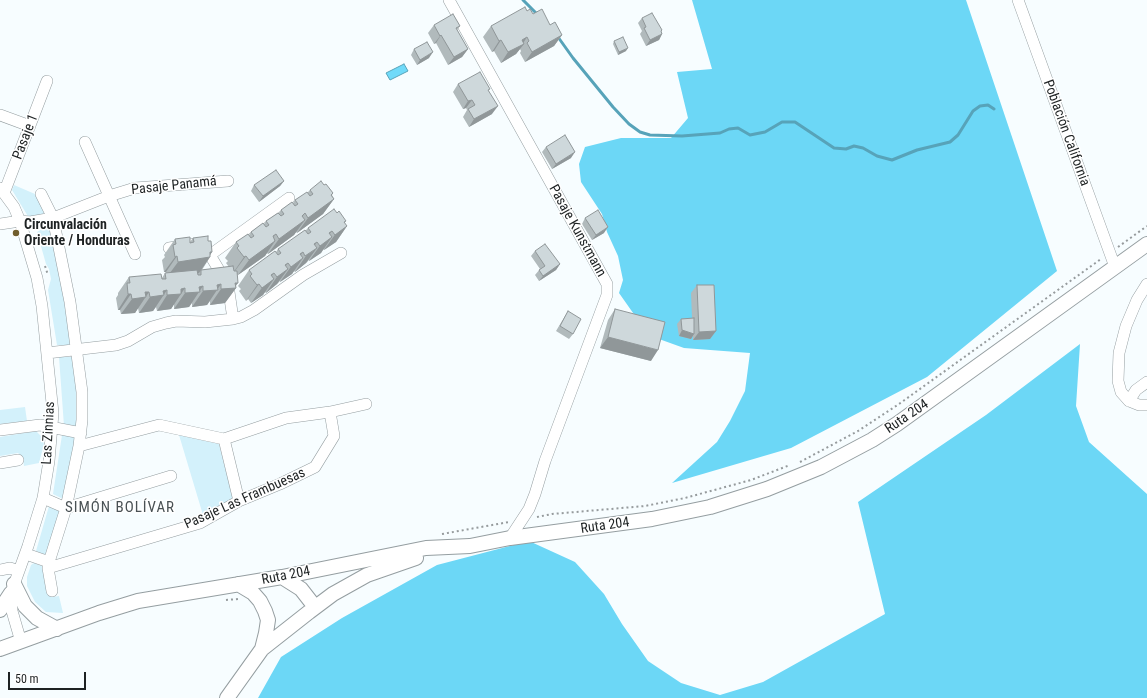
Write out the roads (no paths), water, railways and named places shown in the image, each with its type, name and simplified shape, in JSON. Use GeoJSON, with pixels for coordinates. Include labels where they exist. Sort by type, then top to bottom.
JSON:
{"type":"FeatureCollection","features":[{"type":"Feature","properties":{"kind":"main road","name":"Ruta 204"},"geometry":{"type":"LineString","coordinates":[[0,650],[99,613],[132,603],[282,577],[426,548],[470,546],[510,538],[652,519],[696,511],[768,490],[821,467],[866,443],[897,424],[1147,244]]}},
{"type":"Feature","properties":{"kind":"main road"},"geometry":{"type":"LineString","coordinates":[[226,698],[262,649],[333,594],[367,575],[414,558],[470,546]]}},
{"type":"Feature","properties":{"kind":"main road"},"geometry":{"type":"LineString","coordinates":[[282,577],[301,589],[315,607]]}},
{"type":"Feature","properties":{"kind":"main road"},"geometry":{"type":"LineString","coordinates":[[238,584],[253,593],[260,601],[265,611],[268,620],[262,649]]}},
{"type":"Feature","properties":{"kind":"main road"},"geometry":{"type":"LineString","coordinates":[[0,610],[13,589],[25,606],[37,618],[57,629]]}},
{"type":"Feature","properties":{"kind":"street","name":"Pasaje Kunstmann"},"geometry":{"type":"LineString","coordinates":[[449,0],[607,284],[607,295],[545,461],[535,494],[529,509],[510,538]]}},
{"type":"Feature","properties":{"kind":"street","name":"Población California"},"geometry":{"type":"LineString","coordinates":[[1018,0],[1115,267]]}},
{"type":"Feature","properties":{"kind":"street","name":"Pasaje 1"},"geometry":{"type":"LineString","coordinates":[[2,191],[30,126],[47,81]]}},
{"type":"Feature","properties":{"kind":"street"},"geometry":{"type":"LineString","coordinates":[[0,114],[30,126]]}},
{"type":"Feature","properties":{"kind":"street"},"geometry":{"type":"LineString","coordinates":[[85,142],[135,254]]}},
{"type":"Feature","properties":{"kind":"street","name":"Pasaje Panamá"},"geometry":{"type":"LineString","coordinates":[[0,224],[20,221],[30,222],[53,218],[109,196],[135,188],[228,181]]}},
{"type":"Feature","properties":{"kind":"street","name":"Las Zinnias"},"geometry":{"type":"LineString","coordinates":[[2,191],[14,207],[20,221],[37,278],[42,306],[53,413],[43,498],[26,554],[13,589],[12,611],[21,642]]}},
{"type":"Feature","properties":{"kind":"street"},"geometry":{"type":"LineString","coordinates":[[41,194],[53,218],[70,302],[82,392],[81,433],[79,446],[66,508],[49,565],[52,591]]}},
{"type":"Feature","properties":{"kind":"street"},"geometry":{"type":"LineString","coordinates":[[210,255],[289,198]]}},
{"type":"Feature","properties":{"kind":"street"},"geometry":{"type":"LineString","coordinates":[[169,248],[195,244],[200,245],[210,255],[228,285],[233,319]]}},
{"type":"Feature","properties":{"kind":"street"},"geometry":{"type":"LineString","coordinates":[[47,353],[116,345],[128,341],[152,327],[176,321],[205,322],[241,317],[254,310],[303,275],[342,254]]}},
{"type":"Feature","properties":{"kind":"street"},"geometry":{"type":"LineString","coordinates":[[1147,284],[1131,313],[1124,333],[1118,367],[1118,387],[1121,392],[1129,401],[1139,405],[1147,405]]}},
{"type":"Feature","properties":{"kind":"street"},"geometry":{"type":"LineString","coordinates":[[1129,401],[1136,390],[1147,382]]}},
{"type":"Feature","properties":{"kind":"street"},"geometry":{"type":"LineString","coordinates":[[79,446],[159,425],[224,439],[286,418],[330,412],[366,404]]}},
{"type":"Feature","properties":{"kind":"street","name":"Pasaje Las Frambuesas"},"geometry":{"type":"LineString","coordinates":[[49,565],[200,523],[238,501],[280,484],[315,467],[334,436],[330,412]]}},
{"type":"Feature","properties":{"kind":"street"},"geometry":{"type":"LineString","coordinates":[[0,430],[40,425],[81,433]]}},
{"type":"Feature","properties":{"kind":"street"},"geometry":{"type":"LineString","coordinates":[[224,439],[238,501]]}},
{"type":"Feature","properties":{"kind":"street"},"geometry":{"type":"LineString","coordinates":[[0,463],[18,460]]}},
{"type":"Feature","properties":{"kind":"street"},"geometry":{"type":"LineString","coordinates":[[43,498],[66,508],[171,476]]}},
{"type":"Feature","properties":{"kind":"street"},"geometry":{"type":"LineString","coordinates":[[26,554],[49,565]]}},
{"type":"Feature","properties":{"kind":"street"},"geometry":{"type":"LineString","coordinates":[[0,570],[10,568],[19,571]]}},
{"type":"Feature","properties":{"kind":"waterway"},"geometry":{"type":"LineString","coordinates":[[523,0],[538,15]]}},
{"type":"Feature","properties":{"kind":"waterway"},"geometry":{"type":"LineString","coordinates":[[558,37],[613,107],[629,124],[640,132],[650,135],[682,136],[720,133],[729,129],[738,128],[750,135],[765,132],[782,122],[795,122],[834,148],[846,149],[854,146],[863,148],[877,156],[892,160],[917,150],[950,142],[958,135],[973,111],[980,106],[988,105],[994,109]]}},
{"type":"Feature","properties":{"kind":"place","name":"Circunvalación Oriente / Honduras"},"geometry":{"type":"Point","coordinates":[16,233]}},
{"type":"Feature","properties":{"kind":"district","name":"SIMÓN BOLÍVAR"},"geometry":{"type":"Point","coordinates":[120,508]}}]}
